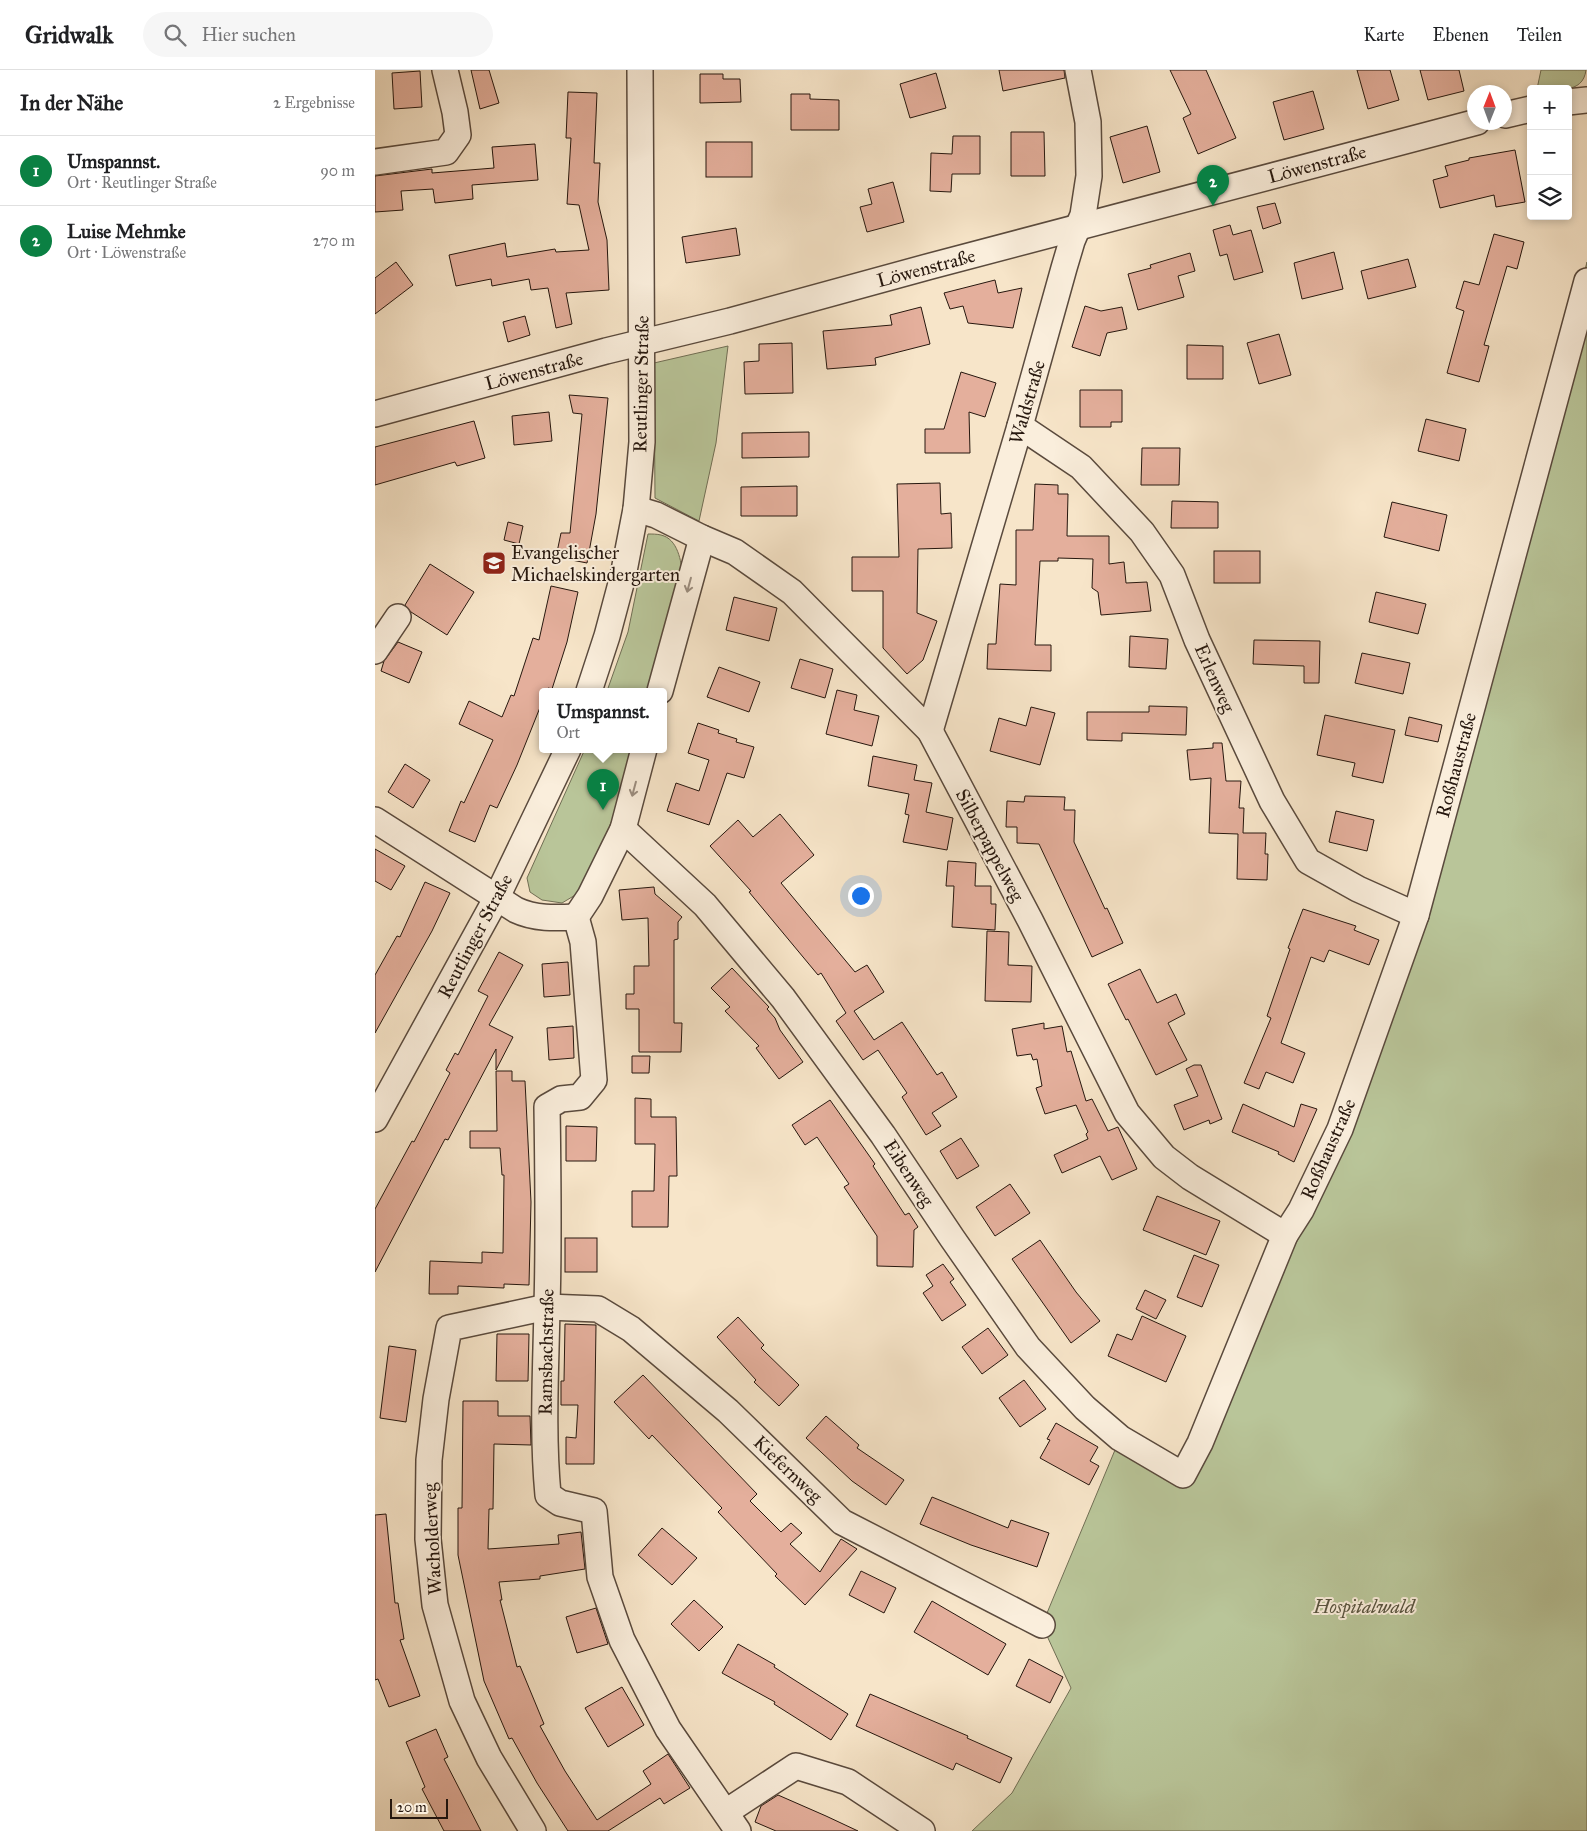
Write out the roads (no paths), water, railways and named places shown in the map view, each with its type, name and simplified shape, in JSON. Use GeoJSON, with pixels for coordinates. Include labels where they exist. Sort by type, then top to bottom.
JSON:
{"type":"FeatureCollection","features":[{"type":"Feature","properties":{"kind":"street"},"geometry":{"type":"LineString","coordinates":[[375,162],[446,152],[458,135],[455,112],[445,70]]}},
{"type":"Feature","properties":{"kind":"street","name":"Reutlinger Straße"},"geometry":{"type":"LineString","coordinates":[[590,688],[607,636],[623,576],[636,509],[642,442],[640,70]]}},
{"type":"Feature","properties":{"kind":"street","name":"Waldstraße"},"geometry":{"type":"LineString","coordinates":[[930,731],[1020,426],[1064,268],[1083,215],[1089,176],[1089,122],[1078,70]]}},
{"type":"Feature","properties":{"kind":"street"},"geometry":{"type":"LineString","coordinates":[[1572,102],[1587,100]]}},
{"type":"Feature","properties":{"kind":"street"},"geometry":{"type":"LineString","coordinates":[[1512,113],[1527,110]]}},
{"type":"Feature","properties":{"kind":"street","name":"Löwenstraße"},"geometry":{"type":"LineString","coordinates":[[375,414],[1467,125]]}},
{"type":"Feature","properties":{"kind":"street","name":"Roßhaustraße"},"geometry":{"type":"LineString","coordinates":[[1200,1443],[1285,1235],[1301,1210],[1340,1128],[1416,915],[1587,281]]}},
{"type":"Feature","properties":{"kind":"street","name":"Erlenweg"},"geometry":{"type":"LineString","coordinates":[[1020,426],[1081,467],[1142,532],[1171,575],[1197,640],[1268,793],[1308,861],[1358,889],[1416,915]]}},
{"type":"Feature","properties":{"kind":"street","name":"Silberpappelweg"},"geometry":{"type":"LineString","coordinates":[[636,509],[656,515],[735,552],[792,592],[930,731],[1030,920],[1127,1113],[1164,1157],[1190,1177],[1285,1235]]}},
{"type":"Feature","properties":{"kind":"street"},"geometry":{"type":"LineString","coordinates":[[661,688],[702,538]]}},
{"type":"Feature","properties":{"kind":"street"},"geometry":{"type":"LineString","coordinates":[[375,651],[397,617]]}},
{"type":"Feature","properties":{"kind":"street","name":"Reutlinger Straße"},"geometry":{"type":"LineString","coordinates":[[375,1119],[497,899],[566,753]]}},
{"type":"Feature","properties":{"kind":"street"},"geometry":{"type":"LineString","coordinates":[[375,820],[523,914],[549,919],[576,917],[590,896],[623,829],[644,753]]}},
{"type":"Feature","properties":{"kind":"street","name":"Eibenweg"},"geometry":{"type":"LineString","coordinates":[[623,829],[705,905],[783,998],[883,1135],[1028,1347],[1085,1408],[1119,1438],[1183,1475],[1200,1443]]}},
{"type":"Feature","properties":{"kind":"street","name":"Ramsbachstraße"},"geometry":{"type":"LineString","coordinates":[[576,917],[583,942],[593,1080],[580,1097],[561,1099],[547,1107],[549,1235],[544,1407],[548,1495],[560,1503],[594,1511],[600,1577],[622,1640],[667,1729],[732,1822]]}},
{"type":"Feature","properties":{"kind":"street","name":"Kiefernweg"},"geometry":{"type":"LineString","coordinates":[[547,1307],[598,1309],[631,1329],[728,1411],[842,1522],[1042,1625]]}},
{"type":"Feature","properties":{"kind":"street","name":"Wacholderweg"},"geometry":{"type":"LineString","coordinates":[[533,1831],[489,1758],[459,1691],[435,1605],[428,1539],[429,1460],[436,1399],[449,1328],[547,1307]]}},
{"type":"Feature","properties":{"kind":"street"},"geometry":{"type":"LineString","coordinates":[[732,1822],[796,1766],[848,1782],[922,1831]]}},
{"type":"Feature","properties":{"kind":"place","name":"Luise Mehmke"},"geometry":{"type":"Point","coordinates":[1213,206]}},
{"type":"Feature","properties":{"kind":"place","name":"Evangelischer Michaelskindergarten"},"geometry":{"type":"Point","coordinates":[494,563]}},
{"type":"Feature","properties":{"kind":"place","name":"Umspannst."},"geometry":{"type":"Point","coordinates":[603,810]}},
{"type":"Feature","properties":{"kind":"park label","name":"Hospitalwald"},"geometry":{"type":"Point","coordinates":[1364,1606]}}]}
